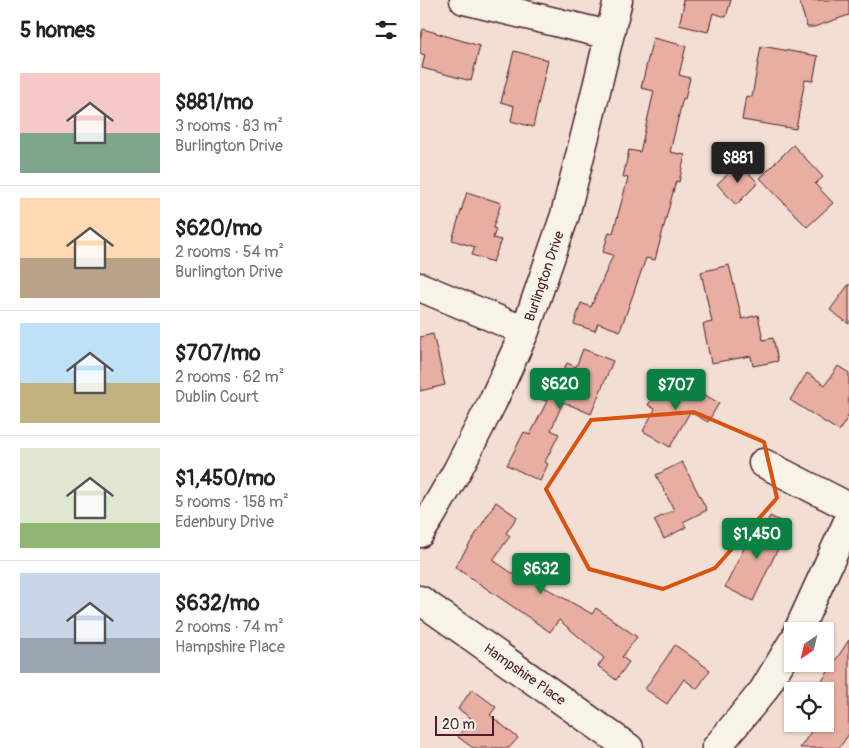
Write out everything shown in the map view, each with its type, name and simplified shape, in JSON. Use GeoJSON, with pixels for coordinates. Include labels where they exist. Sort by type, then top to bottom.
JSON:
{"type":"FeatureCollection","features":[{"type":"Feature","properties":{"kind":"street"},"geometry":{"type":"LineString","coordinates":[[464,0],[609,35]]}},
{"type":"Feature","properties":{"kind":"street","name":"Burlington Drive"},"geometry":{"type":"LineString","coordinates":[[420,533],[492,403],[525,331],[565,215],[618,0]]}},
{"type":"Feature","properties":{"kind":"street"},"geometry":{"type":"LineString","coordinates":[[420,287],[525,331]]}},
{"type":"Feature","properties":{"kind":"street"},"geometry":{"type":"LineString","coordinates":[[763,463],[849,507]]}},
{"type":"Feature","properties":{"kind":"street"},"geometry":{"type":"LineString","coordinates":[[802,622],[849,519]]}},
{"type":"Feature","properties":{"kind":"street","name":"Hampshire Place"},"geometry":{"type":"LineString","coordinates":[[420,600],[629,748]]}},
{"type":"Feature","properties":{"kind":"street"},"geometry":{"type":"LineString","coordinates":[[716,748],[762,691],[784,656]]}},
{"type":"Feature","properties":{"kind":"highlighted area"},"geometry":{"type":"Polygon","coordinates":[[[694,412],[764,442],[777,498],[715,568],[663,589],[589,569],[546,489],[591,420],[694,412]]]}},
{"type":"Feature","properties":{"kind":"building"},"geometry":{"type":"Polygon","coordinates":[[[683,0],[731,0],[726,17],[713,13],[708,32],[679,25],[684,4],[682,4],[683,0]]]}},
{"type":"Feature","properties":{"kind":"building"},"geometry":{"type":"Polygon","coordinates":[[[799,0],[849,0],[849,15],[814,27],[807,27],[799,0]]]}},
{"type":"Feature","properties":{"kind":"building"},"geometry":{"type":"Polygon","coordinates":[[[423,29],[480,46],[471,81],[422,68],[425,55],[420,53],[420,39],[423,29]]]}},
{"type":"Feature","properties":{"kind":"building"},"geometry":{"type":"Polygon","coordinates":[[[653,38],[686,46],[679,75],[690,78],[685,99],[683,98],[670,152],[685,155],[679,182],[676,181],[655,260],[646,258],[620,331],[598,323],[595,331],[574,324],[581,303],[591,307],[613,255],[603,252],[609,232],[613,233],[628,178],[623,177],[629,150],[640,152],[654,91],[641,88],[653,38]]]}},
{"type":"Feature","properties":{"kind":"building"},"geometry":{"type":"Polygon","coordinates":[[[761,46],[818,56],[813,81],[805,80],[796,129],[742,120],[746,96],[752,97],[761,46]]]}},
{"type":"Feature","properties":{"kind":"building"},"geometry":{"type":"Polygon","coordinates":[[[514,51],[548,60],[533,127],[511,121],[514,106],[501,102],[514,51]]]}},
{"type":"Feature","properties":{"kind":"building"},"geometry":{"type":"Polygon","coordinates":[[[793,145],[823,177],[815,184],[833,203],[807,227],[760,178],[793,145]]]}},
{"type":"Feature","properties":{"kind":"building"},"geometry":{"type":"Polygon","coordinates":[[[740,163],[758,183],[736,205],[717,184],[740,163]]]}},
{"type":"Feature","properties":{"kind":"building"},"geometry":{"type":"Polygon","coordinates":[[[467,192],[501,203],[493,228],[496,229],[493,238],[501,240],[493,262],[472,255],[475,247],[452,240],[467,192]]]}},
{"type":"Feature","properties":{"kind":"building"},"geometry":{"type":"Polygon","coordinates":[[[729,265],[742,319],[758,315],[763,340],[773,338],[778,361],[753,366],[751,356],[711,363],[703,324],[712,322],[701,272],[729,265]]]}},
{"type":"Feature","properties":{"kind":"building"},"geometry":{"type":"Polygon","coordinates":[[[849,284],[849,324],[830,310],[849,284]]]}},
{"type":"Feature","properties":{"kind":"building"},"geometry":{"type":"Polygon","coordinates":[[[433,334],[445,385],[420,391],[420,337],[433,334]]]}},
{"type":"Feature","properties":{"kind":"building"},"geometry":{"type":"Polygon","coordinates":[[[583,349],[613,361],[591,414],[563,402],[551,430],[559,434],[545,462],[548,464],[540,481],[507,465],[524,432],[530,435],[547,401],[540,399],[549,377],[558,380],[567,363],[576,367],[583,349]]]}},
{"type":"Feature","properties":{"kind":"building"},"geometry":{"type":"Polygon","coordinates":[[[838,366],[849,373],[849,415],[839,431],[790,400],[807,373],[825,385],[838,366]]]}},
{"type":"Feature","properties":{"kind":"building"},"geometry":{"type":"Polygon","coordinates":[[[663,380],[680,390],[684,383],[719,403],[708,422],[690,412],[670,447],[643,431],[655,409],[648,405],[663,380]]]}},
{"type":"Feature","properties":{"kind":"building"},"geometry":{"type":"Polygon","coordinates":[[[682,462],[707,510],[683,522],[686,527],[664,539],[654,520],[674,510],[656,475],[682,462]]]}},
{"type":"Feature","properties":{"kind":"building"},"geometry":{"type":"Polygon","coordinates":[[[496,502],[517,517],[506,533],[510,536],[493,560],[525,582],[528,578],[592,614],[596,608],[637,637],[622,657],[629,662],[616,680],[598,666],[604,658],[559,620],[550,632],[455,567],[496,502]]]}},
{"type":"Feature","properties":{"kind":"building"},"geometry":{"type":"Polygon","coordinates":[[[770,516],[790,526],[753,601],[725,587],[750,536],[759,540],[770,516]]]}},
{"type":"Feature","properties":{"kind":"building"},"geometry":{"type":"Polygon","coordinates":[[[849,640],[849,734],[839,748],[800,748],[811,732],[834,732],[834,682],[821,682],[828,672],[834,672],[834,663],[849,640]]]}},
{"type":"Feature","properties":{"kind":"building"},"geometry":{"type":"Polygon","coordinates":[[[675,645],[710,670],[697,689],[684,679],[667,704],[645,689],[675,645]]]}},
{"type":"Feature","properties":{"kind":"building"},"geometry":{"type":"Polygon","coordinates":[[[472,689],[496,707],[490,715],[518,738],[509,748],[473,748],[458,737],[471,718],[458,709],[472,689]]]}}]}
